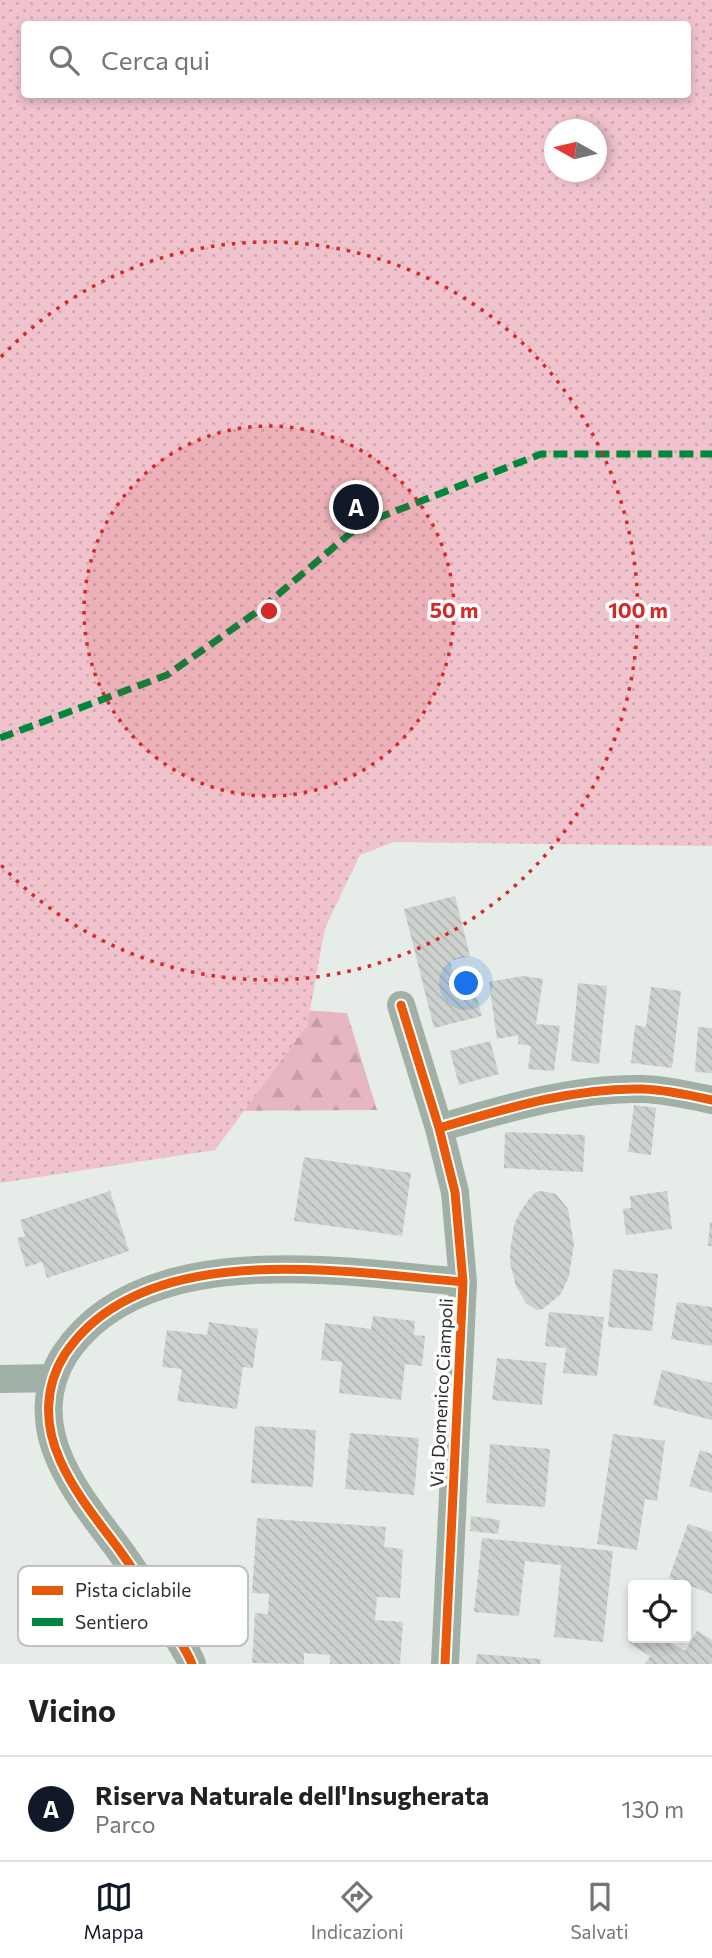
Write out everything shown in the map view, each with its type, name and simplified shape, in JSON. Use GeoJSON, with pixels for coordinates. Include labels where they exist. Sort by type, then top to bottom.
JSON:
{"type":"FeatureCollection","features":[{"type":"Feature","properties":{"kind":"street","name":"Via Domenico Ciampoli"},"geometry":{"type":"LineString","coordinates":[[401,1005],[439,1128],[455,1192],[463,1282],[444,1664]]}},
{"type":"Feature","properties":{"kind":"street"},"geometry":{"type":"LineString","coordinates":[[439,1128],[491,1113],[583,1093],[642,1089],[712,1100]]}},
{"type":"Feature","properties":{"kind":"street"},"geometry":{"type":"LineString","coordinates":[[131,1566],[73,1487],[59,1458],[50,1426],[48,1405],[53,1378],[72,1344],[100,1316],[137,1295],[187,1278],[224,1271],[288,1269],[463,1282]]}},
{"type":"Feature","properties":{"kind":"street"},"geometry":{"type":"LineString","coordinates":[[0,1379],[53,1378]]}},
{"type":"Feature","properties":{"kind":"street"},"geometry":{"type":"LineString","coordinates":[[181,1646],[192,1664]]}},
{"type":"Feature","properties":{"kind":"green space"},"geometry":{"type":"Polygon","coordinates":[[[242,1006],[347,1013],[377,1110],[230,1111],[242,1006]]]}},
{"type":"Feature","properties":{"kind":"shaded area"},"geometry":{"type":"Polygon","coordinates":[[[0,0],[712,0],[712,846],[394,842],[360,855],[325,928],[307,1026],[215,1150],[0,1183],[0,0]]]}},
{"type":"Feature","properties":{"kind":"building"},"geometry":{"type":"Polygon","coordinates":[[[455,896],[470,956],[450,961],[460,1001],[477,997],[482,1016],[434,1028],[404,909],[455,896]]]}},
{"type":"Feature","properties":{"kind":"building"},"geometry":{"type":"Polygon","coordinates":[[[523,976],[543,979],[536,1024],[560,1026],[554,1071],[528,1069],[531,1046],[518,1044],[518,1035],[497,1039],[489,982],[523,976]]]}},
{"type":"Feature","properties":{"kind":"building"},"geometry":{"type":"Polygon","coordinates":[[[578,983],[607,986],[599,1064],[571,1061],[578,983]]]}},
{"type":"Feature","properties":{"kind":"building"},"geometry":{"type":"Polygon","coordinates":[[[651,987],[681,991],[672,1068],[631,1063],[635,1025],[646,1027],[651,987]]]}},
{"type":"Feature","properties":{"kind":"building"},"geometry":{"type":"Polygon","coordinates":[[[698,1027],[712,1028],[712,1073],[695,1072],[698,1027]]]}},
{"type":"Feature","properties":{"kind":"building"},"geometry":{"type":"Polygon","coordinates":[[[490,1041],[499,1074],[459,1085],[450,1051],[490,1041]]]}},
{"type":"Feature","properties":{"kind":"building"},"geometry":{"type":"Polygon","coordinates":[[[634,1105],[656,1108],[651,1155],[628,1152],[634,1105]]]}},
{"type":"Feature","properties":{"kind":"building"},"geometry":{"type":"Polygon","coordinates":[[[505,1132],[585,1135],[583,1172],[504,1168],[505,1132]]]}},
{"type":"Feature","properties":{"kind":"building"},"geometry":{"type":"Polygon","coordinates":[[[304,1157],[411,1173],[402,1236],[294,1221],[304,1157]]]}},
{"type":"Feature","properties":{"kind":"building"},"geometry":{"type":"Polygon","coordinates":[[[110,1191],[129,1251],[47,1278],[42,1262],[26,1267],[17,1238],[25,1236],[20,1220],[110,1191]]]}},
{"type":"Feature","properties":{"kind":"building"},"geometry":{"type":"Polygon","coordinates":[[[667,1191],[672,1229],[626,1235],[623,1209],[631,1208],[630,1196],[667,1191]]]}},
{"type":"Feature","properties":{"kind":"building"},"geometry":{"type":"Polygon","coordinates":[[[536,1192],[556,1194],[568,1209],[574,1244],[569,1276],[561,1294],[543,1309],[537,1310],[526,1303],[516,1286],[510,1252],[514,1225],[520,1212],[536,1192]]]}},
{"type":"Feature","properties":{"kind":"building"},"geometry":{"type":"Polygon","coordinates":[[[710,1222],[712,1246],[708,1246],[710,1222]]]}},
{"type":"Feature","properties":{"kind":"building"},"geometry":{"type":"Polygon","coordinates":[[[613,1269],[658,1274],[652,1331],[608,1327],[613,1269]]]}},
{"type":"Feature","properties":{"kind":"building"},"geometry":{"type":"Polygon","coordinates":[[[677,1302],[712,1307],[712,1346],[671,1339],[677,1302]]]}},
{"type":"Feature","properties":{"kind":"building"},"geometry":{"type":"Polygon","coordinates":[[[549,1312],[604,1317],[597,1376],[563,1373],[566,1348],[545,1346],[549,1312]]]}},
{"type":"Feature","properties":{"kind":"building"},"geometry":{"type":"Polygon","coordinates":[[[373,1316],[415,1321],[414,1335],[425,1336],[422,1366],[405,1364],[401,1400],[339,1393],[342,1362],[321,1360],[325,1323],[371,1329],[373,1316]]]}},
{"type":"Feature","properties":{"kind":"building"},"geometry":{"type":"Polygon","coordinates":[[[209,1322],[258,1329],[253,1368],[243,1367],[237,1409],[177,1401],[182,1369],[162,1367],[167,1330],[207,1335],[209,1322]]]}},
{"type":"Feature","properties":{"kind":"building"},"geometry":{"type":"Polygon","coordinates":[[[497,1358],[546,1363],[542,1405],[492,1400],[497,1358]]]}},
{"type":"Feature","properties":{"kind":"building"},"geometry":{"type":"Polygon","coordinates":[[[662,1370],[712,1383],[712,1420],[653,1405],[662,1370]]]}},
{"type":"Feature","properties":{"kind":"building"},"geometry":{"type":"Polygon","coordinates":[[[255,1426],[316,1430],[313,1487],[251,1483],[255,1426]]]}},
{"type":"Feature","properties":{"kind":"building"},"geometry":{"type":"Polygon","coordinates":[[[350,1433],[419,1438],[414,1495],[345,1489],[350,1433]]]}},
{"type":"Feature","properties":{"kind":"building"},"geometry":{"type":"Polygon","coordinates":[[[613,1434],[665,1441],[657,1501],[645,1499],[637,1550],[597,1544],[613,1434]]]}},
{"type":"Feature","properties":{"kind":"building"},"geometry":{"type":"Polygon","coordinates":[[[490,1444],[550,1449],[545,1507],[486,1503],[490,1444]]]}},
{"type":"Feature","properties":{"kind":"building"},"geometry":{"type":"Polygon","coordinates":[[[700,1450],[712,1454],[712,1493],[689,1486],[700,1450]]]}},
{"type":"Feature","properties":{"kind":"building"},"geometry":{"type":"Polygon","coordinates":[[[471,1516],[500,1520],[498,1534],[470,1531],[471,1516]]]}},
{"type":"Feature","properties":{"kind":"building"},"geometry":{"type":"Polygon","coordinates":[[[257,1518],[386,1527],[384,1547],[403,1549],[400,1598],[377,1597],[375,1620],[403,1622],[400,1664],[330,1664],[330,1655],[304,1653],[304,1664],[252,1663],[255,1613],[268,1614],[269,1594],[252,1593],[257,1518]]]}},
{"type":"Feature","properties":{"kind":"building"},"geometry":{"type":"Polygon","coordinates":[[[688,1524],[712,1532],[712,1594],[691,1586],[691,1580],[669,1578],[688,1524]]]}},
{"type":"Feature","properties":{"kind":"building"},"geometry":{"type":"Polygon","coordinates":[[[482,1538],[613,1551],[603,1642],[554,1637],[561,1565],[525,1561],[519,1616],[474,1612],[482,1538]]]}},
{"type":"Feature","properties":{"kind":"building"},"geometry":{"type":"Polygon","coordinates":[[[697,1631],[712,1640],[712,1664],[645,1664],[650,1656],[629,1643],[671,1643],[685,1651],[697,1631]]]}},
{"type":"Feature","properties":{"kind":"building"},"geometry":{"type":"Polygon","coordinates":[[[477,1654],[541,1659],[540,1664],[476,1664],[477,1654]]]}},
{"type":"Feature","properties":{"kind":"marked path"},"geometry":{"type":"LineString","coordinates":[[0,738],[167,675],[261,609],[360,525],[541,454],[712,454]]}},
{"type":"Feature","properties":{"kind":"cycle path"},"geometry":{"type":"LineString","coordinates":[[401,1005],[439,1128],[455,1192],[463,1282],[445,1664]]}},
{"type":"Feature","properties":{"kind":"cycle path"},"geometry":{"type":"LineString","coordinates":[[439,1128],[566,1095],[617,1089],[678,1093],[712,1100]]}},
{"type":"Feature","properties":{"kind":"cycle path"},"geometry":{"type":"LineString","coordinates":[[131,1566],[79,1495],[66,1472],[55,1447],[49,1420],[50,1393],[58,1367],[65,1354],[100,1317],[143,1292],[194,1277],[249,1270],[362,1273],[463,1282]]}},
{"type":"Feature","properties":{"kind":"cycle path"},"geometry":{"type":"LineString","coordinates":[[183,1646],[192,1664]]}},
{"type":"Feature","properties":{"kind":"place","name":"Riserva Naturale dell'Insugherata"},"geometry":{"type":"Point","coordinates":[356,507]}}]}
